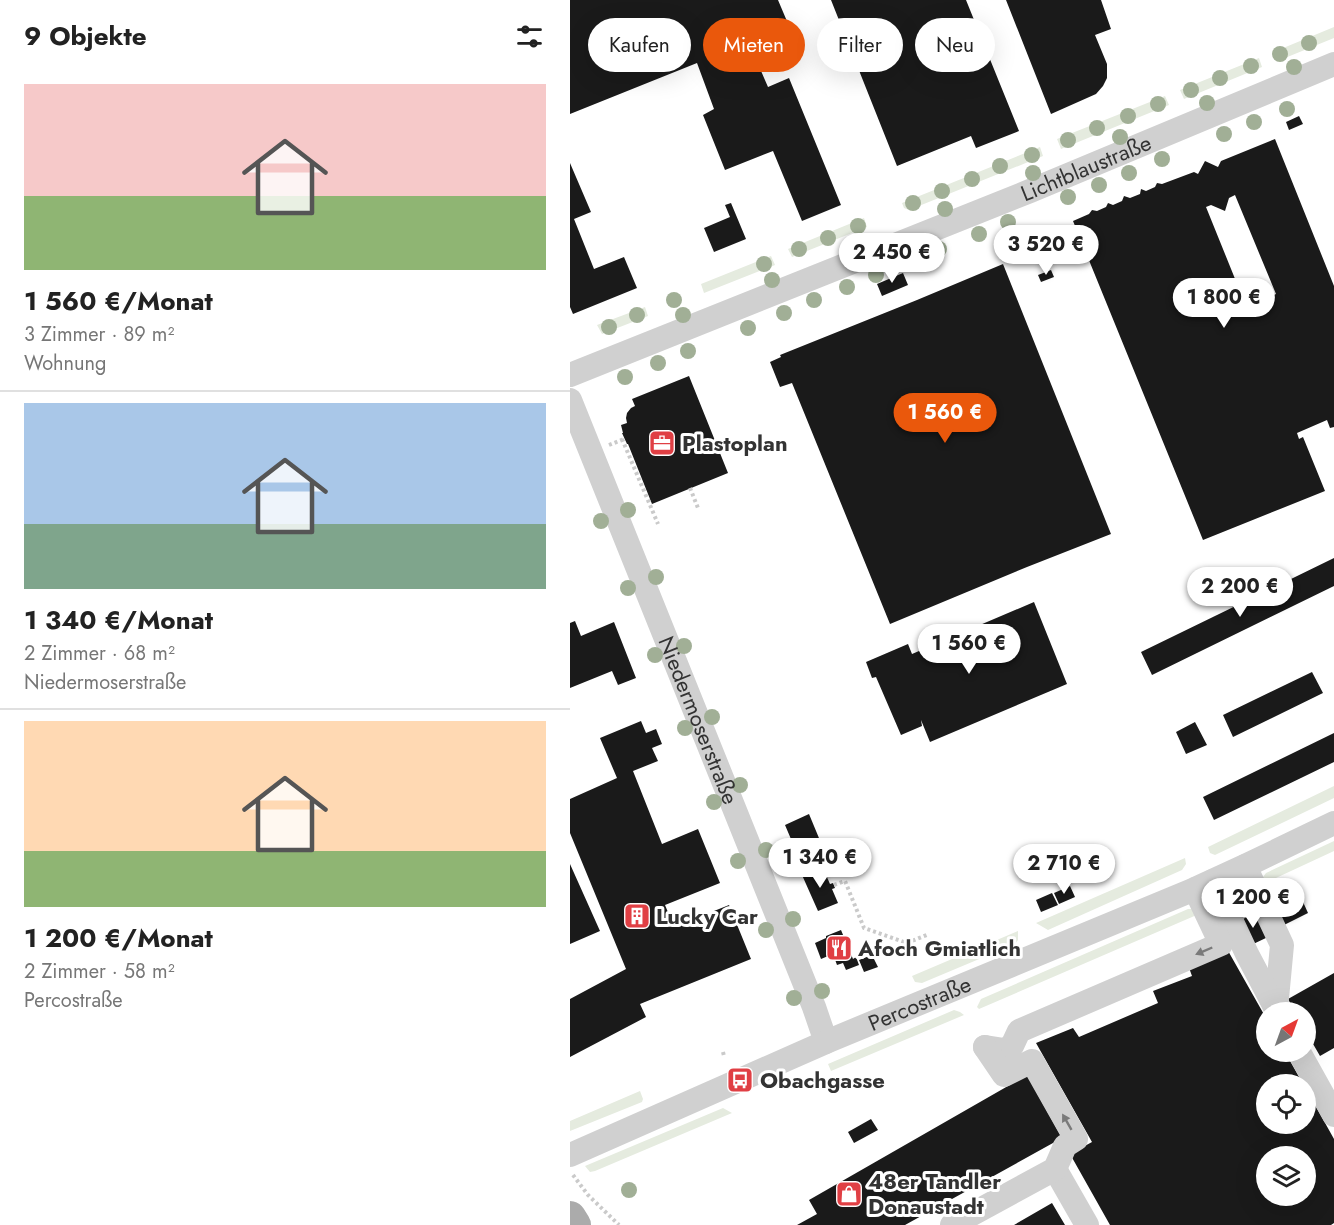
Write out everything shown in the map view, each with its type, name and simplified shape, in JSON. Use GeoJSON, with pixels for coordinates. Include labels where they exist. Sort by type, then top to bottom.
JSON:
{"type":"FeatureCollection","features":[{"type":"Feature","properties":{"kind":"main road"},"geometry":{"type":"LineString","coordinates":[[570,1217],[575,1225]]}},
{"type":"Feature","properties":{"kind":"street","name":"Lichtblaustraße"},"geometry":{"type":"LineString","coordinates":[[570,375],[1030,191],[1334,64]]}},
{"type":"Feature","properties":{"kind":"street","name":"Niedermoserstraße"},"geometry":{"type":"LineString","coordinates":[[570,400],[826,1042]]}},
{"type":"Feature","properties":{"kind":"street","name":"Percostraße"},"geometry":{"type":"LineString","coordinates":[[570,1155],[826,1042],[1204,885],[1334,823]]}},
{"type":"Feature","properties":{"kind":"street"},"geometry":{"type":"LineString","coordinates":[[1245,866],[1282,945],[1278,1002]]}},
{"type":"Feature","properties":{"kind":"street"},"geometry":{"type":"LineString","coordinates":[[1204,885],[1247,954],[1272,1002]]}},
{"type":"Feature","properties":{"kind":"street"},"geometry":{"type":"LineString","coordinates":[[952,1225],[1054,1169],[1065,1146],[1076,1139],[1032,1061],[1004,1075],[985,1047],[1004,1050],[1012,1047],[1019,1031],[1221,944],[1204,885]]}},
{"type":"Feature","properties":{"kind":"street"},"geometry":{"type":"LineString","coordinates":[[1305,1062],[1334,1115]]}},
{"type":"Feature","properties":{"kind":"street"},"geometry":{"type":"LineString","coordinates":[[1054,1169],[1087,1225]]}},
{"type":"Feature","properties":{"kind":"path"},"geometry":{"type":"LineString","coordinates":[[609,445],[623,439],[658,524]]}},
{"type":"Feature","properties":{"kind":"path"},"geometry":{"type":"LineString","coordinates":[[690,488],[698,508]]}},
{"type":"Feature","properties":{"kind":"path"},"geometry":{"type":"LineString","coordinates":[[834,885],[845,881],[864,928],[907,943],[928,934]]}},
{"type":"Feature","properties":{"kind":"path"},"geometry":{"type":"LineString","coordinates":[[576,1179],[588,1195],[619,1225]]}},
{"type":"Feature","properties":{"kind":"shaded area"},"geometry":{"type":"Polygon","coordinates":[[[1334,27],[1334,38],[1280,60],[1276,51],[1334,27]]]}},
{"type":"Feature","properties":{"kind":"shaded area"},"geometry":{"type":"Polygon","coordinates":[[[1259,58],[1262,67],[1184,99],[1180,90],[1259,58]]]}},
{"type":"Feature","properties":{"kind":"shaded area"},"geometry":{"type":"Polygon","coordinates":[[[1165,96],[1169,105],[1061,149],[1057,139],[1165,96]]]}},
{"type":"Feature","properties":{"kind":"shaded area"},"geometry":{"type":"Polygon","coordinates":[[[1040,147],[1043,156],[909,210],[904,208],[902,203],[1040,147]]]}},
{"type":"Feature","properties":{"kind":"shaded area"},"geometry":{"type":"Polygon","coordinates":[[[864,218],[867,227],[792,257],[788,249],[864,218]]]}},
{"type":"Feature","properties":{"kind":"shaded area"},"geometry":{"type":"Polygon","coordinates":[[[771,256],[775,265],[704,293],[701,284],[771,256]]]}},
{"type":"Feature","properties":{"kind":"shaded area"},"geometry":{"type":"Polygon","coordinates":[[[645,307],[648,316],[602,334],[597,325],[645,307]]]}},
{"type":"Feature","properties":{"kind":"shaded area"},"geometry":{"type":"Polygon","coordinates":[[[1334,786],[1334,798],[1215,855],[1210,853],[1208,847],[1334,786]]]}},
{"type":"Feature","properties":{"kind":"shaded area"},"geometry":{"type":"Polygon","coordinates":[[[1334,841],[1334,851],[1263,884],[1263,877],[1266,873],[1334,841]]]}},
{"type":"Feature","properties":{"kind":"shaded area"},"geometry":{"type":"Polygon","coordinates":[[[1185,858],[1186,864],[1182,870],[1048,930],[1036,923],[1185,858]]]}},
{"type":"Feature","properties":{"kind":"shaded area"},"geometry":{"type":"Polygon","coordinates":[[[1188,909],[1199,914],[979,1009],[977,1007],[981,999],[1188,909]]]}},
{"type":"Feature","properties":{"kind":"shaded area"},"geometry":{"type":"Polygon","coordinates":[[[1018,931],[1018,940],[1015,944],[922,983],[915,982],[912,976],[1018,931]]]}},
{"type":"Feature","properties":{"kind":"shaded area"},"geometry":{"type":"Polygon","coordinates":[[[954,1010],[964,1015],[831,1071],[828,1064],[954,1010]]]}},
{"type":"Feature","properties":{"kind":"shaded area"},"geometry":{"type":"Polygon","coordinates":[[[640,1091],[642,1102],[570,1131],[570,1121],[640,1091]]]}},
{"type":"Feature","properties":{"kind":"shaded area"},"geometry":{"type":"Polygon","coordinates":[[[723,1108],[732,1113],[595,1171],[590,1172],[585,1166],[723,1108]]]}},
{"type":"Feature","properties":{"kind":"building"},"geometry":{"type":"Polygon","coordinates":[[[570,0],[778,0],[786,18],[703,18],[703,72],[761,72],[768,87],[789,78],[841,205],[802,221],[773,151],[725,170],[703,115],[714,109],[697,63],[691,65],[691,18],[588,18],[588,72],[675,72],[570,114],[570,0]]]}},
{"type":"Feature","properties":{"kind":"building"},"geometry":{"type":"Polygon","coordinates":[[[831,0],[966,0],[973,18],[915,18],[915,72],[995,72],[1019,131],[976,148],[971,136],[897,166],[860,72],[903,72],[903,18],[838,18],[831,0]]]}},
{"type":"Feature","properties":{"kind":"building"},"geometry":{"type":"Polygon","coordinates":[[[1006,0],[1101,0],[1111,29],[1095,35],[1107,64],[1107,78],[1096,94],[1051,114],[1006,0]]]}},
{"type":"Feature","properties":{"kind":"building"},"geometry":{"type":"Polygon","coordinates":[[[1299,116],[1303,124],[1289,130],[1286,122],[1299,116]]]}},
{"type":"Feature","properties":{"kind":"building"},"geometry":{"type":"Polygon","coordinates":[[[1275,139],[1334,286],[1334,427],[1330,428],[1327,420],[1297,433],[1299,439],[1303,437],[1325,491],[1203,540],[1073,221],[1089,214],[1092,210],[1097,211],[1106,207],[1108,203],[1113,205],[1122,201],[1124,196],[1130,198],[1140,194],[1141,189],[1146,191],[1155,187],[1157,183],[1162,184],[1194,172],[1198,174],[1205,161],[1218,167],[1221,161],[1275,139]],[[1235,195],[1229,198],[1225,211],[1211,205],[1206,207],[1246,306],[1276,294],[1235,195]]]}},
{"type":"Feature","properties":{"kind":"building"},"geometry":{"type":"Polygon","coordinates":[[[570,163],[591,212],[574,219],[594,269],[624,257],[637,288],[573,314],[570,307],[570,163]]]}},
{"type":"Feature","properties":{"kind":"building"},"geometry":{"type":"Polygon","coordinates":[[[731,203],[746,239],[714,252],[704,228],[730,217],[725,205],[731,203]]]}},
{"type":"Feature","properties":{"kind":"building"},"geometry":{"type":"Polygon","coordinates":[[[1036,236],[1044,256],[1033,261],[1024,241],[1036,236]]]}},
{"type":"Feature","properties":{"kind":"building"},"geometry":{"type":"Polygon","coordinates":[[[1003,264],[1111,534],[890,624],[792,383],[780,387],[770,362],[781,357],[780,355],[1003,264]]]}},
{"type":"Feature","properties":{"kind":"building"},"geometry":{"type":"Polygon","coordinates":[[[1051,270],[1054,277],[1041,282],[1038,275],[1051,270]]]}},
{"type":"Feature","properties":{"kind":"building"},"geometry":{"type":"Polygon","coordinates":[[[903,273],[908,285],[882,296],[877,284],[903,273]]]}},
{"type":"Feature","properties":{"kind":"building"},"geometry":{"type":"Polygon","coordinates":[[[689,376],[728,473],[652,504],[622,433],[621,425],[627,423],[627,413],[635,406],[632,399],[689,376]]]}},
{"type":"Feature","properties":{"kind":"building"},"geometry":{"type":"Polygon","coordinates":[[[1334,558],[1334,586],[1152,675],[1141,652],[1334,558]]]}},
{"type":"Feature","properties":{"kind":"building"},"geometry":{"type":"Polygon","coordinates":[[[1034,602],[1067,684],[930,742],[921,720],[922,726],[901,735],[876,677],[872,678],[866,662],[908,644],[912,654],[1034,602]]]}},
{"type":"Feature","properties":{"kind":"building"},"geometry":{"type":"Polygon","coordinates":[[[575,621],[581,636],[614,622],[636,678],[618,685],[612,671],[570,688],[570,623],[575,621]]]}},
{"type":"Feature","properties":{"kind":"building"},"geometry":{"type":"Polygon","coordinates":[[[1312,672],[1323,693],[1233,737],[1223,715],[1312,672]]]}},
{"type":"Feature","properties":{"kind":"building"},"geometry":{"type":"Polygon","coordinates":[[[641,721],[646,733],[656,729],[662,744],[652,748],[658,761],[633,771],[662,844],[698,829],[720,883],[665,905],[674,927],[729,905],[751,959],[640,1004],[646,1017],[570,1057],[570,999],[626,969],[570,833],[570,799],[617,778],[600,738],[641,721]]]}},
{"type":"Feature","properties":{"kind":"building"},"geometry":{"type":"Polygon","coordinates":[[[1195,722],[1207,745],[1186,754],[1176,732],[1195,722]]]}},
{"type":"Feature","properties":{"kind":"building"},"geometry":{"type":"Polygon","coordinates":[[[1334,733],[1334,762],[1214,820],[1203,797],[1334,733]]]}},
{"type":"Feature","properties":{"kind":"building"},"geometry":{"type":"Polygon","coordinates":[[[809,814],[826,855],[802,865],[785,825],[809,814]]]}},
{"type":"Feature","properties":{"kind":"building"},"geometry":{"type":"Polygon","coordinates":[[[570,864],[600,931],[570,944],[570,864]]]}},
{"type":"Feature","properties":{"kind":"building"},"geometry":{"type":"Polygon","coordinates":[[[822,866],[830,884],[833,883],[835,888],[832,889],[838,903],[818,911],[802,875],[822,866]]]}},
{"type":"Feature","properties":{"kind":"building"},"geometry":{"type":"Polygon","coordinates":[[[1070,886],[1075,897],[1059,904],[1054,893],[1070,886]]]}},
{"type":"Feature","properties":{"kind":"building"},"geometry":{"type":"Polygon","coordinates":[[[1052,893],[1058,905],[1041,912],[1036,900],[1052,893]]]}},
{"type":"Feature","properties":{"kind":"building"},"geometry":{"type":"Polygon","coordinates":[[[1299,893],[1308,913],[1282,926],[1272,905],[1299,893]]]}},
{"type":"Feature","properties":{"kind":"building"},"geometry":{"type":"Polygon","coordinates":[[[1257,913],[1268,937],[1249,946],[1238,921],[1257,913]]]}},
{"type":"Feature","properties":{"kind":"building"},"geometry":{"type":"Polygon","coordinates":[[[841,930],[853,959],[856,957],[859,965],[846,970],[843,963],[837,965],[833,954],[821,959],[815,943],[841,930]]]}},
{"type":"Feature","properties":{"kind":"building"},"geometry":{"type":"Polygon","coordinates":[[[1227,949],[1257,1002],[1256,1062],[1291,1062],[1297,1074],[1256,1074],[1256,1134],[1316,1134],[1316,1107],[1334,1139],[1334,1223],[1331,1225],[1110,1225],[1070,1154],[1092,1142],[1036,1043],[1073,1028],[1079,1037],[1158,1003],[1153,991],[1192,976],[1188,965],[1227,949]]]}},
{"type":"Feature","properties":{"kind":"building"},"geometry":{"type":"Polygon","coordinates":[[[872,955],[878,967],[864,972],[859,960],[872,955]]]}},
{"type":"Feature","properties":{"kind":"building"},"geometry":{"type":"Polygon","coordinates":[[[1334,973],[1334,1048],[1320,1056],[1316,1049],[1316,1002],[1290,1002],[1288,999],[1334,973]]]}},
{"type":"Feature","properties":{"kind":"building"},"geometry":{"type":"Polygon","coordinates":[[[1027,1075],[1062,1138],[905,1225],[797,1225],[817,1214],[809,1200],[1027,1075]]]}},
{"type":"Feature","properties":{"kind":"building"},"geometry":{"type":"Polygon","coordinates":[[[871,1119],[878,1130],[854,1143],[848,1132],[871,1119]]]}},
{"type":"Feature","properties":{"kind":"building"},"geometry":{"type":"Polygon","coordinates":[[[1052,1203],[1065,1225],[1014,1225],[1052,1203]]]}},
{"type":"Feature","properties":{"kind":"place","name":"Plastoplan"},"geometry":{"type":"Point","coordinates":[662,443]}},
{"type":"Feature","properties":{"kind":"place","name":"Lucky Car"},"geometry":{"type":"Point","coordinates":[637,916]}},
{"type":"Feature","properties":{"kind":"place","name":"Afoch Gmiatlich"},"geometry":{"type":"Point","coordinates":[839,948]}},
{"type":"Feature","properties":{"kind":"place","name":"Obachgasse"},"geometry":{"type":"Point","coordinates":[740,1080]}},
{"type":"Feature","properties":{"kind":"place","name":"48er Tandler Donaustadt"},"geometry":{"type":"Point","coordinates":[849,1194]}}]}
